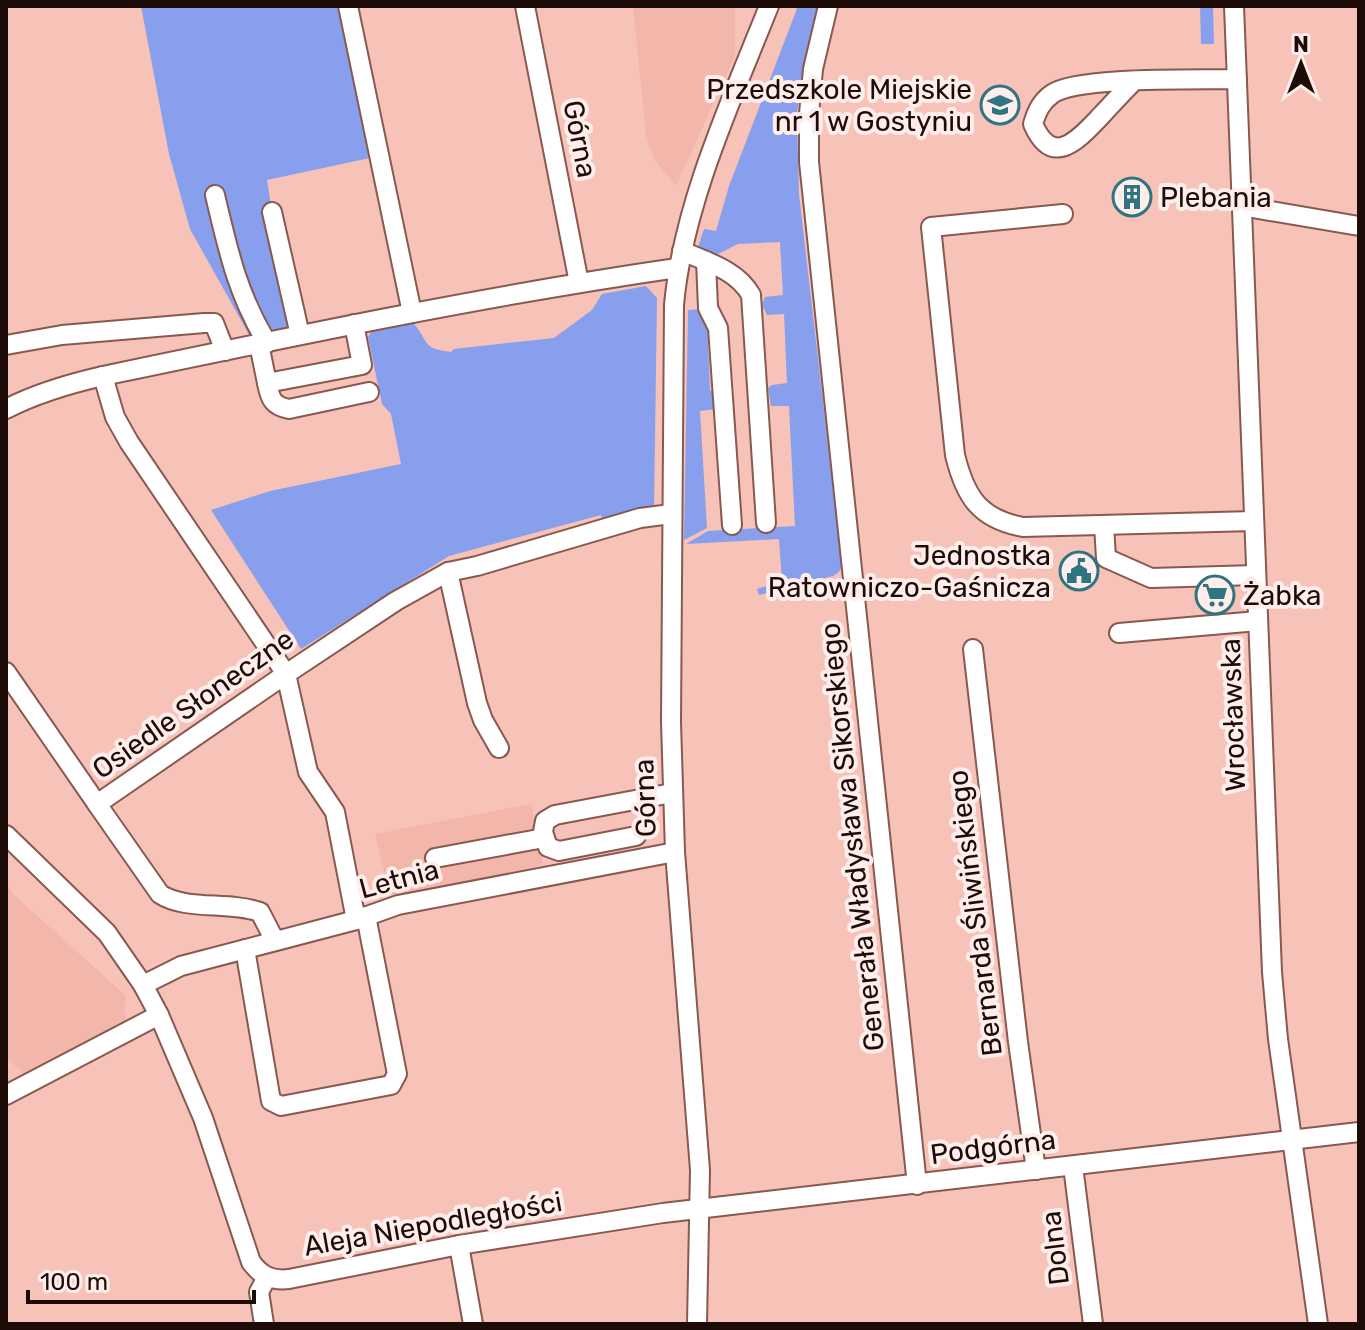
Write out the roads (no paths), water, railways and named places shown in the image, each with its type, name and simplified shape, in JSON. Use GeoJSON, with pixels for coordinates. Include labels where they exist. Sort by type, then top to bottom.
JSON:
{"type":"FeatureCollection","features":[{"type":"Feature","properties":{"kind":"street"},"geometry":{"type":"LineString","coordinates":[[348,6],[412,313]]}},
{"type":"Feature","properties":{"kind":"street","name":"Górna"},"geometry":{"type":"LineString","coordinates":[[525,6],[579,283]]}},
{"type":"Feature","properties":{"kind":"street"},"geometry":{"type":"LineString","coordinates":[[680,259],[718,136],[769,6]]}},
{"type":"Feature","properties":{"kind":"street","name":"Generała Władysława Sikorskiego"},"geometry":{"type":"LineString","coordinates":[[828,6],[813,69],[809,162],[917,1185]]}},
{"type":"Feature","properties":{"kind":"street","name":"Wrocławska"},"geometry":{"type":"LineString","coordinates":[[1234,6],[1272,972],[1318,1324]]}},
{"type":"Feature","properties":{"kind":"street"},"geometry":{"type":"LineString","coordinates":[[1133,82],[1073,145],[1056,148],[1040,140],[1033,124],[1039,105],[1054,91],[1078,84],[1133,82],[1237,79]]}},
{"type":"Feature","properties":{"kind":"street"},"geometry":{"type":"LineString","coordinates":[[215,195],[232,268],[263,343],[270,399],[277,407],[289,409],[369,392]]}},
{"type":"Feature","properties":{"kind":"street"},"geometry":{"type":"LineString","coordinates":[[1241,206],[1359,226]]}},
{"type":"Feature","properties":{"kind":"street"},"geometry":{"type":"LineString","coordinates":[[272,212],[300,335]]}},
{"type":"Feature","properties":{"kind":"street"},"geometry":{"type":"LineString","coordinates":[[1063,214],[931,227],[955,455],[961,481],[974,504],[993,518],[1023,527],[1254,521]]}},
{"type":"Feature","properties":{"kind":"street"},"geometry":{"type":"LineString","coordinates":[[6,409],[64,384],[354,324],[579,283],[680,259],[706,261],[735,275],[745,283],[751,295],[766,523]]}},
{"type":"Feature","properties":{"kind":"street","name":"Górna"},"geometry":{"type":"LineString","coordinates":[[680,259],[674,305],[672,793],[700,1170],[697,1324]]}},
{"type":"Feature","properties":{"kind":"street"},"geometry":{"type":"LineString","coordinates":[[706,261],[708,308],[718,328],[732,525]]}},
{"type":"Feature","properties":{"kind":"street"},"geometry":{"type":"LineString","coordinates":[[6,345],[62,335],[214,323],[225,351]]}},
{"type":"Feature","properties":{"kind":"street"},"geometry":{"type":"LineString","coordinates":[[267,383],[362,365],[354,324]]}},
{"type":"Feature","properties":{"kind":"street"},"geometry":{"type":"LineString","coordinates":[[103,376],[115,417],[129,442],[286,674],[308,772],[335,812],[397,1074],[391,1085],[281,1106],[271,1101],[245,949]]}},
{"type":"Feature","properties":{"kind":"street","name":"Osiedle Słoneczne"},"geometry":{"type":"LineString","coordinates":[[275,941],[260,912],[244,906],[171,901],[160,894],[97,804],[396,601],[448,572],[640,518],[671,514]]}},
{"type":"Feature","properties":{"kind":"street"},"geometry":{"type":"LineString","coordinates":[[1104,525],[1106,558],[1151,578],[1256,575]]}},
{"type":"Feature","properties":{"kind":"street"},"geometry":{"type":"LineString","coordinates":[[448,572],[477,703],[499,748]]}},
{"type":"Feature","properties":{"kind":"street"},"geometry":{"type":"LineString","coordinates":[[1119,633],[1258,621]]}},
{"type":"Feature","properties":{"kind":"street","name":"Bernarda Śliwińskiego"},"geometry":{"type":"LineString","coordinates":[[973,649],[1018,1042],[1036,1170]]}},
{"type":"Feature","properties":{"kind":"street"},"geometry":{"type":"LineString","coordinates":[[6,672],[97,804]]}},
{"type":"Feature","properties":{"kind":"street"},"geometry":{"type":"LineString","coordinates":[[636,836],[559,851],[548,847],[544,838],[545,821],[555,815],[672,793]]}},
{"type":"Feature","properties":{"kind":"street"},"geometry":{"type":"LineString","coordinates":[[6,835],[101,927],[125,955],[159,1015],[213,1143],[248,1256],[255,1268],[267,1277],[259,1292],[264,1324]]}},
{"type":"Feature","properties":{"kind":"street"},"geometry":{"type":"LineString","coordinates":[[435,858],[544,838]]}},
{"type":"Feature","properties":{"kind":"street","name":"Letnia"},"geometry":{"type":"LineString","coordinates":[[143,985],[181,966],[361,918],[398,905],[675,852]]}},
{"type":"Feature","properties":{"kind":"street"},"geometry":{"type":"LineString","coordinates":[[6,1095],[159,1015]]}},
{"type":"Feature","properties":{"kind":"street","name":"Podgórna"},"geometry":{"type":"LineString","coordinates":[[700,1208],[1359,1132]]}},
{"type":"Feature","properties":{"kind":"street","name":"Dolna"},"geometry":{"type":"LineString","coordinates":[[1073,1166],[1093,1324]]}},
{"type":"Feature","properties":{"kind":"street","name":"Aleja Niepodległości"},"geometry":{"type":"LineString","coordinates":[[267,1277],[289,1279],[459,1245],[700,1208]]}},
{"type":"Feature","properties":{"kind":"street"},"geometry":{"type":"LineString","coordinates":[[459,1245],[473,1324]]}},
{"type":"Feature","properties":{"kind":"place","name":"Przedszkole Miejskie nr 1 w Gostyniu"},"geometry":{"type":"Point","coordinates":[1000,105]}},
{"type":"Feature","properties":{"kind":"place","name":"Plebania"},"geometry":{"type":"Point","coordinates":[1132,197]}},
{"type":"Feature","properties":{"kind":"place","name":"Jednostka Ratowniczo-Gaśnicza"},"geometry":{"type":"Point","coordinates":[1079,571]}},
{"type":"Feature","properties":{"kind":"place","name":"Żabka"},"geometry":{"type":"Point","coordinates":[1215,595]}}]}
